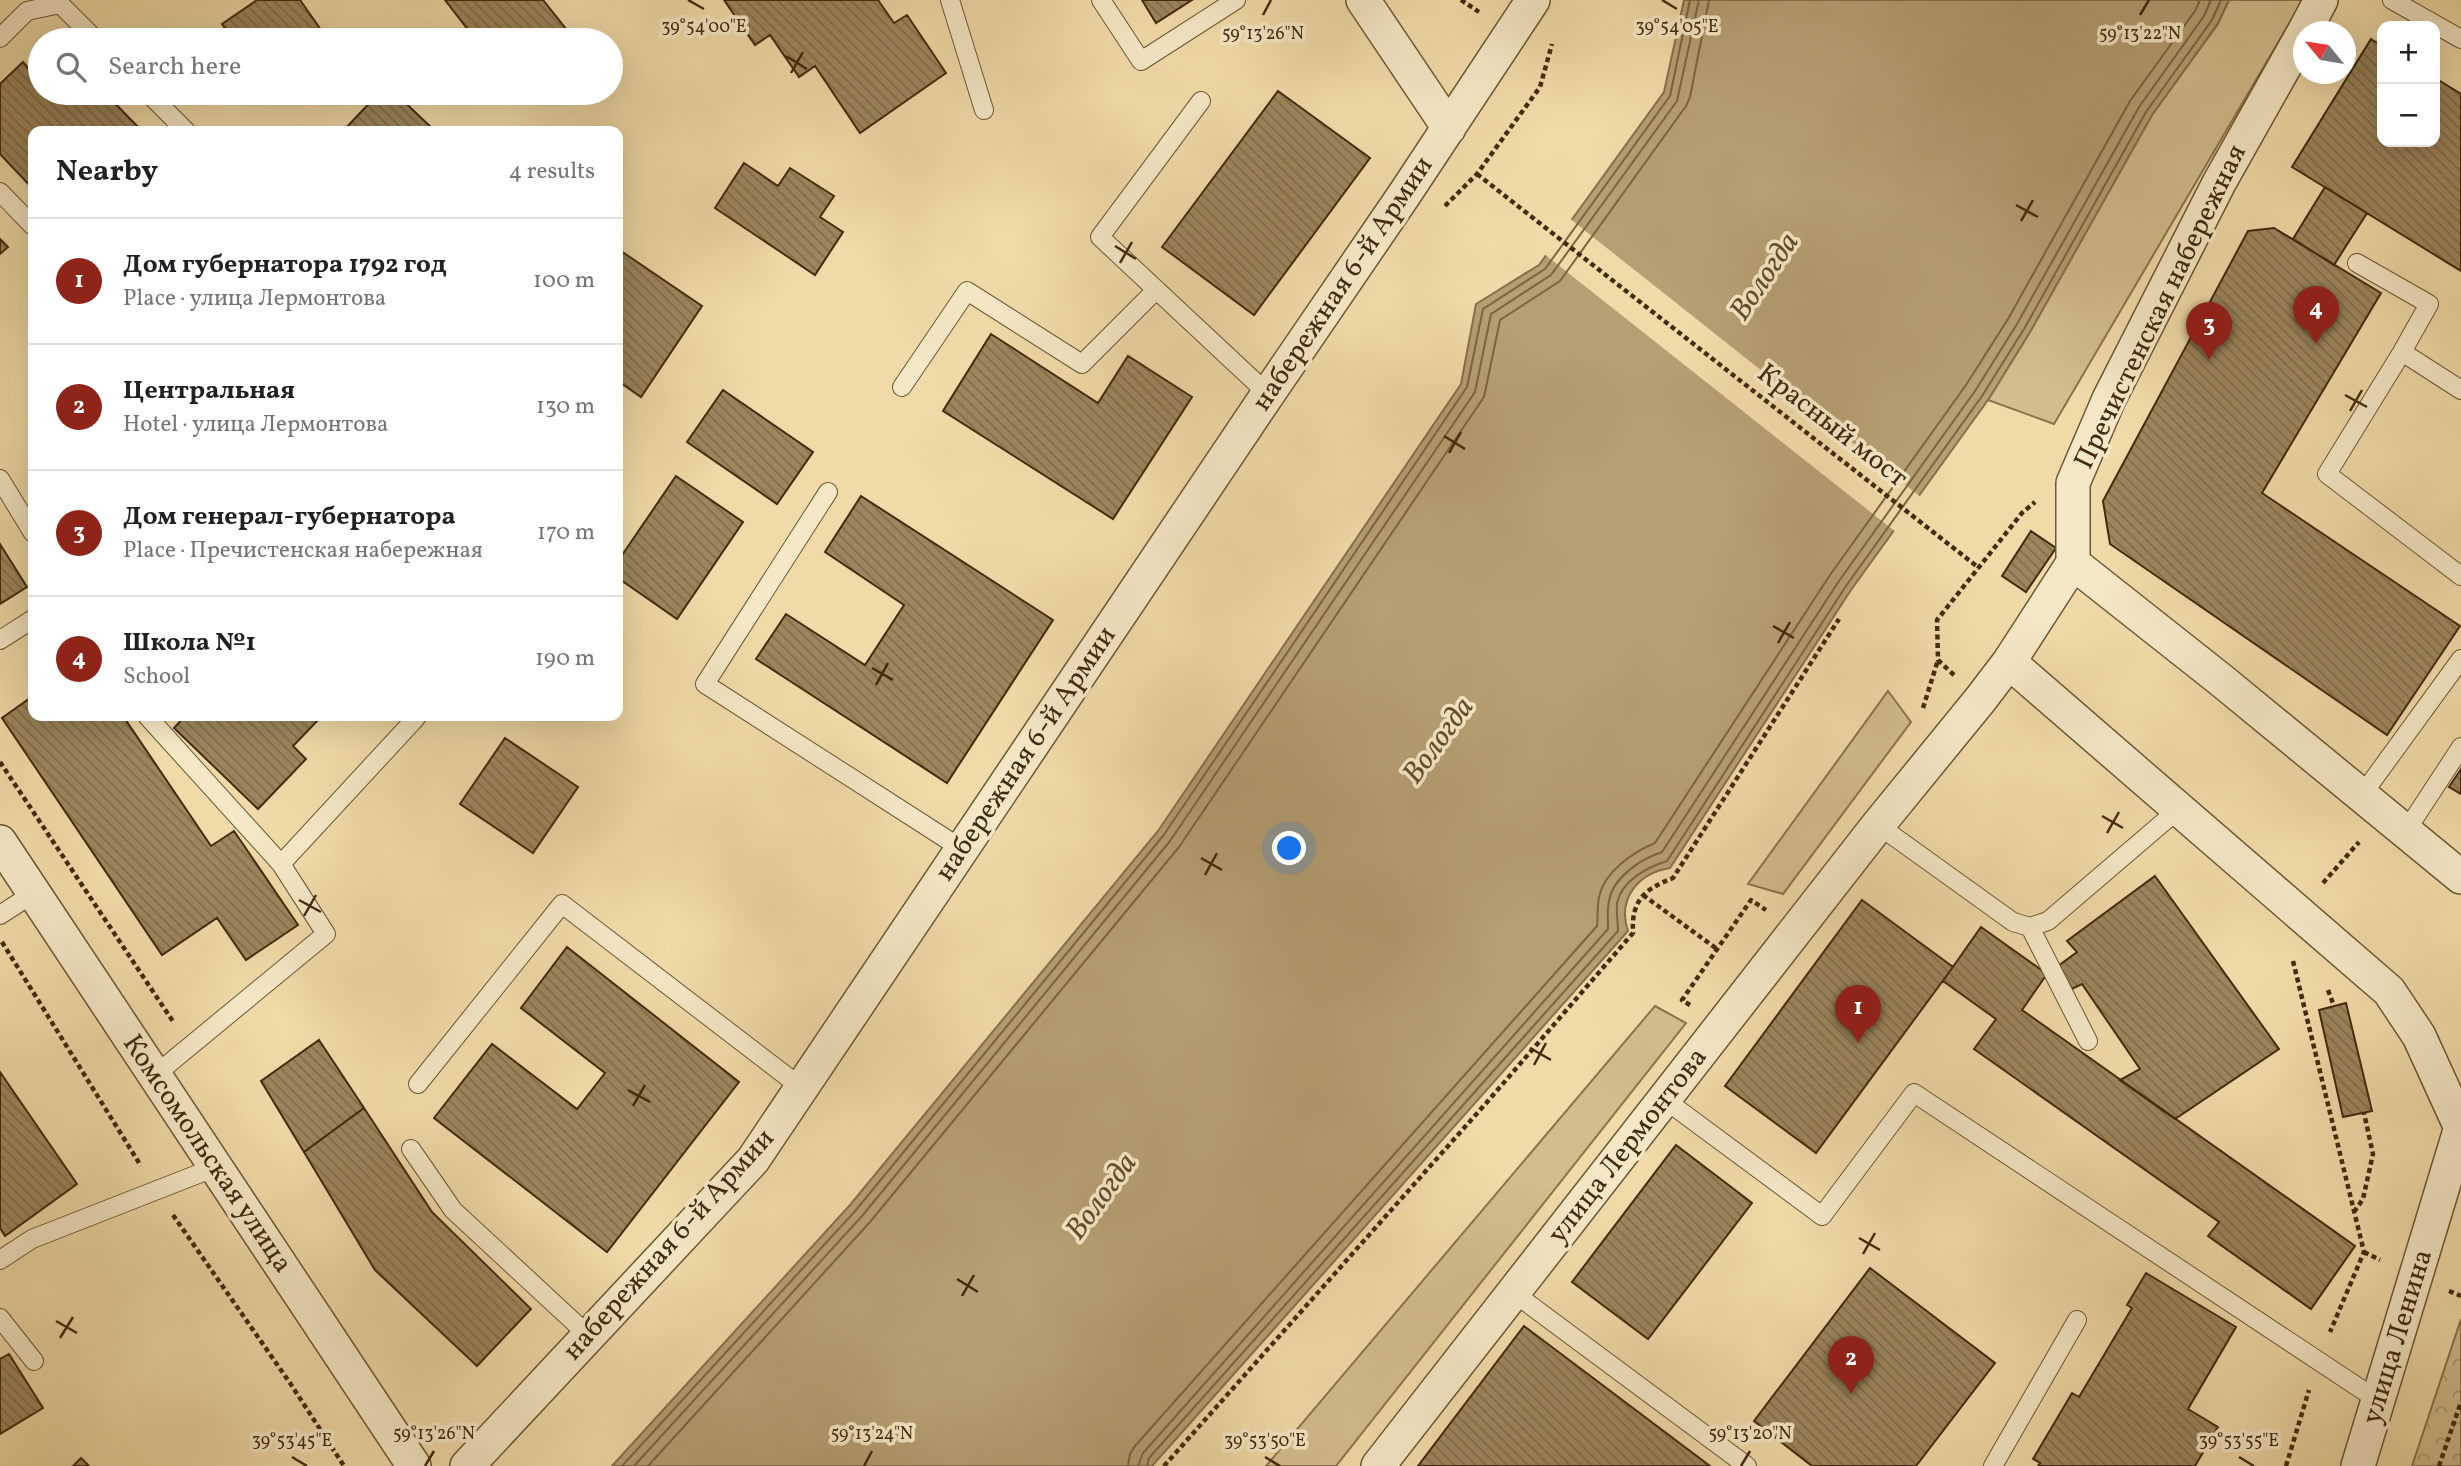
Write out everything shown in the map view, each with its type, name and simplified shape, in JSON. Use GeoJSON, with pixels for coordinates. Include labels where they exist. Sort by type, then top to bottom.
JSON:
{"type":"FeatureCollection","features":[{"type":"Feature","properties":{"kind":"street"},"geometry":{"type":"LineString","coordinates":[[1363,0],[1449,128]]}},
{"type":"Feature","properties":{"kind":"street","name":"набережная 6-й Армии"},"geometry":{"type":"LineString","coordinates":[[467,1466],[753,1160],[1533,0]]}},
{"type":"Feature","properties":{"kind":"street","name":"Пречистенская набережная"},"geometry":{"type":"LineString","coordinates":[[2310,21],[2321,0]]}},
{"type":"Feature","properties":{"kind":"street","name":"Пречистенская набережная"},"geometry":{"type":"LineString","coordinates":[[2073,563],[2073,483],[2109,399],[2219,183],[2293,52]]}},
{"type":"Feature","properties":{"kind":"street"},"geometry":{"type":"LineString","coordinates":[[2461,877],[2073,563],[2009,662],[2389,991],[2419,1036],[2461,1127]]}},
{"type":"Feature","properties":{"kind":"street","name":"улица Лермонтова"},"geometry":{"type":"LineString","coordinates":[[1378,1466],[1878,825],[2009,662]]}},
{"type":"Feature","properties":{"kind":"street","name":"Комсомольская улица"},"geometry":{"type":"LineString","coordinates":[[0,842],[414,1466]]}},
{"type":"Feature","properties":{"kind":"street","name":"улица Ленина"},"geometry":{"type":"LineString","coordinates":[[2358,1466],[2461,1127]]}},
{"type":"Feature","properties":{"kind":"lane"},"geometry":{"type":"LineString","coordinates":[[950,0],[984,110]]}},
{"type":"Feature","properties":{"kind":"lane"},"geometry":{"type":"LineString","coordinates":[[1101,0],[1141,61],[1236,0]]}},
{"type":"Feature","properties":{"kind":"lane"},"geometry":{"type":"LineString","coordinates":[[2392,0],[2461,39]]}},
{"type":"Feature","properties":{"kind":"lane"},"geometry":{"type":"LineString","coordinates":[[0,38],[22,6],[62,2],[85,28]]}},
{"type":"Feature","properties":{"kind":"lane"},"geometry":{"type":"LineString","coordinates":[[1201,101],[1100,237],[1268,394]]}},
{"type":"Feature","properties":{"kind":"lane"},"geometry":{"type":"LineString","coordinates":[[160,105],[181,126]]}},
{"type":"Feature","properties":{"kind":"lane"},"geometry":{"type":"LineString","coordinates":[[0,192],[28,221]]}},
{"type":"Feature","properties":{"kind":"lane"},"geometry":{"type":"LineString","coordinates":[[2357,263],[2429,304],[2327,474],[2461,576]]}},
{"type":"Feature","properties":{"kind":"lane"},"geometry":{"type":"LineString","coordinates":[[902,387],[967,291],[1082,364],[1156,290]]}},
{"type":"Feature","properties":{"kind":"lane"},"geometry":{"type":"LineString","coordinates":[[2402,352],[2461,390]]}},
{"type":"Feature","properties":{"kind":"lane"},"geometry":{"type":"LineString","coordinates":[[0,479],[28,525]]}},
{"type":"Feature","properties":{"kind":"lane"},"geometry":{"type":"LineString","coordinates":[[828,492],[705,684],[962,849]]}},
{"type":"Feature","properties":{"kind":"lane"},"geometry":{"type":"LineString","coordinates":[[0,640],[28,622]]}},
{"type":"Feature","properties":{"kind":"lane"},"geometry":{"type":"LineString","coordinates":[[2384,813],[2461,659]]}},
{"type":"Feature","properties":{"kind":"lane"},"geometry":{"type":"LineString","coordinates":[[152,721],[281,864],[326,934],[155,1075]]}},
{"type":"Feature","properties":{"kind":"lane"},"geometry":{"type":"LineString","coordinates":[[281,864],[413,721]]}},
{"type":"Feature","properties":{"kind":"lane"},"geometry":{"type":"LineString","coordinates":[[2384,813],[2461,747]]}},
{"type":"Feature","properties":{"kind":"lane"},"geometry":{"type":"LineString","coordinates":[[1878,825],[2013,922],[2031,927],[2048,921],[2179,808]]}},
{"type":"Feature","properties":{"kind":"lane"},"geometry":{"type":"LineString","coordinates":[[0,915],[34,893]]}},
{"type":"Feature","properties":{"kind":"lane"},"geometry":{"type":"LineString","coordinates":[[418,1084],[562,904],[802,1088]]}},
{"type":"Feature","properties":{"kind":"lane"},"geometry":{"type":"LineString","coordinates":[[2031,927],[2088,1041]]}},
{"type":"Feature","properties":{"kind":"lane"},"geometry":{"type":"LineString","coordinates":[[1664,1099],[1822,1216],[1914,1093],[2379,1401]]}},
{"type":"Feature","properties":{"kind":"lane"},"geometry":{"type":"LineString","coordinates":[[411,1149],[453,1210],[589,1336]]}},
{"type":"Feature","properties":{"kind":"lane"},"geometry":{"type":"LineString","coordinates":[[0,1260],[32,1239],[216,1167]]}},
{"type":"Feature","properties":{"kind":"lane"},"geometry":{"type":"LineString","coordinates":[[1514,1293],[1747,1466]]}},
{"type":"Feature","properties":{"kind":"lane"},"geometry":{"type":"LineString","coordinates":[[0,1318],[34,1362]]}},
{"type":"Feature","properties":{"kind":"lane"},"geometry":{"type":"LineString","coordinates":[[1993,1466],[2077,1320]]}},
{"type":"Feature","properties":{"kind":"path"},"geometry":{"type":"LineString","coordinates":[[1461,0],[1479,12]]}},
{"type":"Feature","properties":{"kind":"path"},"geometry":{"type":"LineString","coordinates":[[1441,210],[1477,174],[1540,87]]}},
{"type":"Feature","properties":{"kind":"path","name":"Красный мост"},"geometry":{"type":"LineString","coordinates":[[1477,174],[1979,568]]}},
{"type":"Feature","properties":{"kind":"path"},"geometry":{"type":"LineString","coordinates":[[1956,677],[1938,660],[1937,620],[2022,513]]}},
{"type":"Feature","properties":{"kind":"path"},"geometry":{"type":"LineString","coordinates":[[1164,1466],[1488,1101],[1633,933],[1632,918],[1643,895],[1650,887],[1673,877],[1839,620]]}},
{"type":"Feature","properties":{"kind":"path"},"geometry":{"type":"LineString","coordinates":[[0,762],[190,1048]]}},
{"type":"Feature","properties":{"kind":"path"},"geometry":{"type":"LineString","coordinates":[[2298,911],[2384,813]]}},
{"type":"Feature","properties":{"kind":"path"},"geometry":{"type":"LineString","coordinates":[[1643,895],[1717,949]]}},
{"type":"Feature","properties":{"kind":"path"},"geometry":{"type":"LineString","coordinates":[[1682,1000],[1751,900]]}},
{"type":"Feature","properties":{"kind":"path"},"geometry":{"type":"LineString","coordinates":[[2286,1466],[2318,1361],[2364,1252],[2293,959]]}},
{"type":"Feature","properties":{"kind":"path"},"geometry":{"type":"LineString","coordinates":[[2353,1214],[2363,1199],[2373,1154],[2364,1113]]}},
{"type":"Feature","properties":{"kind":"path"},"geometry":{"type":"LineString","coordinates":[[2439,1466],[2461,1402]]}},
{"type":"Feature","properties":{"kind":"green space"},"geometry":{"type":"Polygon","coordinates":[[[2229,0],[2303,0],[2054,424],[1988,400],[2030,332],[2152,115],[2218,24],[2229,0]]]}},
{"type":"Feature","properties":{"kind":"green space"},"geometry":{"type":"Polygon","coordinates":[[[1888,691],[1911,722],[1783,894],[1748,884],[1888,691]]]}},
{"type":"Feature","properties":{"kind":"green space"},"geometry":{"type":"Polygon","coordinates":[[[1655,1006],[1686,1023],[1336,1466],[1266,1466],[1655,1006]]]}},
{"type":"Feature","properties":{"kind":"green space"},"geometry":{"type":"Polygon","coordinates":[[[2461,1319],[2461,1466],[2412,1466],[2461,1319]]]}},
{"type":"Feature","properties":{"kind":"water","name":"Вологда"},"geometry":{"type":"Polygon","coordinates":[[[1684,0],[2229,0],[2218,23],[2152,115],[2030,332],[1988,400],[1851,590],[1670,868],[1648,875],[1633,889],[1625,908],[1628,931],[1152,1466],[612,1466],[850,1205],[1158,831],[1461,384],[1476,304],[1539,265],[1664,92],[1684,0]]]}},
{"type":"Feature","properties":{"kind":"pier"},"geometry":{"type":"Polygon","coordinates":[[[1569,218],[1922,498],[1897,533],[1543,253],[1569,218]]]}},
{"type":"Feature","properties":{"kind":"building"},"geometry":{"type":"Polygon","coordinates":[[[257,0],[300,0],[320,28],[225,28],[222,24],[257,0]]]}},
{"type":"Feature","properties":{"kind":"building"},"geometry":{"type":"Polygon","coordinates":[[[445,0],[543,0],[565,28],[467,28],[445,0]]]}},
{"type":"Feature","properties":{"kind":"building"},"geometry":{"type":"Polygon","coordinates":[[[724,0],[878,0],[894,23],[907,15],[946,73],[860,133],[815,66],[799,77],[770,35],[755,45],[724,0]]]}},
{"type":"Feature","properties":{"kind":"building"},"geometry":{"type":"Polygon","coordinates":[[[1142,0],[1192,0],[1156,23],[1142,0]]]}},
{"type":"Feature","properties":{"kind":"building"},"geometry":{"type":"Polygon","coordinates":[[[2371,39],[2377,43],[2377,147],[2440,147],[2440,81],[2461,94],[2461,271],[2292,167],[2343,84],[2356,84],[2356,63],[2371,39]]]}},
{"type":"Feature","properties":{"kind":"building"},"geometry":{"type":"Polygon","coordinates":[[[23,62],[28,68],[28,105],[117,105],[137,126],[28,126],[28,184],[0,154],[0,84],[23,62]]]}},
{"type":"Feature","properties":{"kind":"building"},"geometry":{"type":"Polygon","coordinates":[[[1278,91],[1370,158],[1254,315],[1162,247],[1278,91]]]}},
{"type":"Feature","properties":{"kind":"building"},"geometry":{"type":"Polygon","coordinates":[[[368,105],[408,105],[430,126],[348,126],[368,105]]]}},
{"type":"Feature","properties":{"kind":"building"},"geometry":{"type":"Polygon","coordinates":[[[744,163],[778,186],[790,168],[834,196],[820,217],[843,232],[815,275],[715,208],[744,163]]]}},
{"type":"Feature","properties":{"kind":"building"},"geometry":{"type":"Polygon","coordinates":[[[2325,187],[2367,213],[2334,265],[2293,239],[2325,187]]]}},
{"type":"Feature","properties":{"kind":"building"},"geometry":{"type":"Polygon","coordinates":[[[2274,228],[2381,293],[2262,493],[2460,626],[2387,735],[2110,544],[2103,501],[2248,231],[2274,228]]]}},
{"type":"Feature","properties":{"kind":"building"},"geometry":{"type":"Polygon","coordinates":[[[0,239],[8,247],[0,254],[0,239]]]}},
{"type":"Feature","properties":{"kind":"building"},"geometry":{"type":"Polygon","coordinates":[[[623,252],[702,306],[641,397],[623,384],[623,252]]]}},
{"type":"Feature","properties":{"kind":"building"},"geometry":{"type":"Polygon","coordinates":[[[991,334],[1098,403],[1128,356],[1192,397],[1113,519],[943,411],[991,334]]]}},
{"type":"Feature","properties":{"kind":"building"},"geometry":{"type":"Polygon","coordinates":[[[723,390],[813,452],[777,504],[687,442],[723,390]]]}},
{"type":"Feature","properties":{"kind":"building"},"geometry":{"type":"Polygon","coordinates":[[[676,476],[743,522],[677,619],[623,581],[623,554],[676,476]]]}},
{"type":"Feature","properties":{"kind":"building"},"geometry":{"type":"Polygon","coordinates":[[[861,496],[1053,620],[947,783],[756,659],[786,614],[865,665],[904,605],[825,552],[861,496]]]}},
{"type":"Feature","properties":{"kind":"building"},"geometry":{"type":"Polygon","coordinates":[[[2031,531],[2056,548],[2026,592],[2002,576],[2031,531]]]}},
{"type":"Feature","properties":{"kind":"building"},"geometry":{"type":"Polygon","coordinates":[[[0,544],[27,587],[0,604],[0,544]]]}},
{"type":"Feature","properties":{"kind":"building"},"geometry":{"type":"Polygon","coordinates":[[[28,700],[28,721],[126,721],[211,846],[234,831],[298,925],[246,960],[217,918],[162,955],[2,718],[28,700]]]}},
{"type":"Feature","properties":{"kind":"building"},"geometry":{"type":"Polygon","coordinates":[[[180,721],[317,721],[293,746],[306,759],[258,809],[174,728],[180,721]]]}},
{"type":"Feature","properties":{"kind":"building"},"geometry":{"type":"Polygon","coordinates":[[[505,738],[578,787],[533,853],[460,804],[505,738]]]}},
{"type":"Feature","properties":{"kind":"building"},"geometry":{"type":"Polygon","coordinates":[[[2461,769],[2461,794],[2449,787],[2461,769]]]}},
{"type":"Feature","properties":{"kind":"building"},"geometry":{"type":"Polygon","coordinates":[[[2155,876],[2279,1049],[2175,1119],[2120,1080],[2140,1069],[2082,984],[2072,989],[2058,966],[2077,952],[2067,941],[2155,876]]]}},
{"type":"Feature","properties":{"kind":"building"},"geometry":{"type":"Polygon","coordinates":[[[1862,900],[1953,967],[1816,1153],[1725,1086],[1862,900]]]}},
{"type":"Feature","properties":{"kind":"building"},"geometry":{"type":"Polygon","coordinates":[[[1981,927],[2047,974],[2022,1010],[2355,1246],[2311,1309],[2208,1236],[2219,1222],[1974,1049],[1996,1019],[1943,981],[1981,927]]]}},
{"type":"Feature","properties":{"kind":"building"},"geometry":{"type":"Polygon","coordinates":[[[567,947],[739,1082],[607,1252],[434,1118],[492,1044],[577,1109],[605,1073],[521,1008],[567,947]]]}},
{"type":"Feature","properties":{"kind":"building"},"geometry":{"type":"Polygon","coordinates":[[[2346,1003],[2372,1111],[2343,1117],[2319,1010],[2346,1003]]]}},
{"type":"Feature","properties":{"kind":"building"},"geometry":{"type":"Polygon","coordinates":[[[319,1040],[364,1108],[304,1152],[261,1081],[319,1040]]]}},
{"type":"Feature","properties":{"kind":"building"},"geometry":{"type":"Polygon","coordinates":[[[0,1072],[77,1184],[5,1236],[0,1228],[0,1072]]]}},
{"type":"Feature","properties":{"kind":"building"},"geometry":{"type":"Polygon","coordinates":[[[364,1108],[432,1212],[531,1309],[477,1366],[375,1270],[304,1152],[364,1108]]]}},
{"type":"Feature","properties":{"kind":"building"},"geometry":{"type":"Polygon","coordinates":[[[1676,1145],[1752,1203],[1648,1339],[1572,1282],[1676,1145]]]}},
{"type":"Feature","properties":{"kind":"building"},"geometry":{"type":"Polygon","coordinates":[[[1870,1268],[1995,1363],[1916,1466],[1812,1466],[1754,1421],[1870,1268]]]}},
{"type":"Feature","properties":{"kind":"building"},"geometry":{"type":"Polygon","coordinates":[[[2146,1273],[2236,1327],[2188,1409],[2218,1427],[2195,1466],[2038,1466],[2040,1463],[2033,1459],[2072,1393],[2079,1397],[2132,1308],[2127,1305],[2146,1273]]]}},
{"type":"Feature","properties":{"kind":"building"},"geometry":{"type":"Polygon","coordinates":[[[1524,1326],[1710,1466],[1418,1466],[1524,1326]]]}},
{"type":"Feature","properties":{"kind":"building"},"geometry":{"type":"Polygon","coordinates":[[[9,1354],[43,1408],[0,1434],[0,1359],[9,1354]]]}},
{"type":"Feature","properties":{"kind":"building"},"geometry":{"type":"Polygon","coordinates":[[[81,1458],[89,1466],[73,1466],[81,1458]]]}},
{"type":"Feature","properties":{"kind":"place","name":"Школа №1"},"geometry":{"type":"Point","coordinates":[2316,344]}},
{"type":"Feature","properties":{"kind":"place","name":"Дом генерал-губернатора"},"geometry":{"type":"Point","coordinates":[2209,360]}},
{"type":"Feature","properties":{"kind":"place","name":"Дом губернатора 1792 год"},"geometry":{"type":"Point","coordinates":[1858,1043]}},
{"type":"Feature","properties":{"kind":"place","name":"Центральная"},"geometry":{"type":"Point","coordinates":[1851,1394]}}]}
